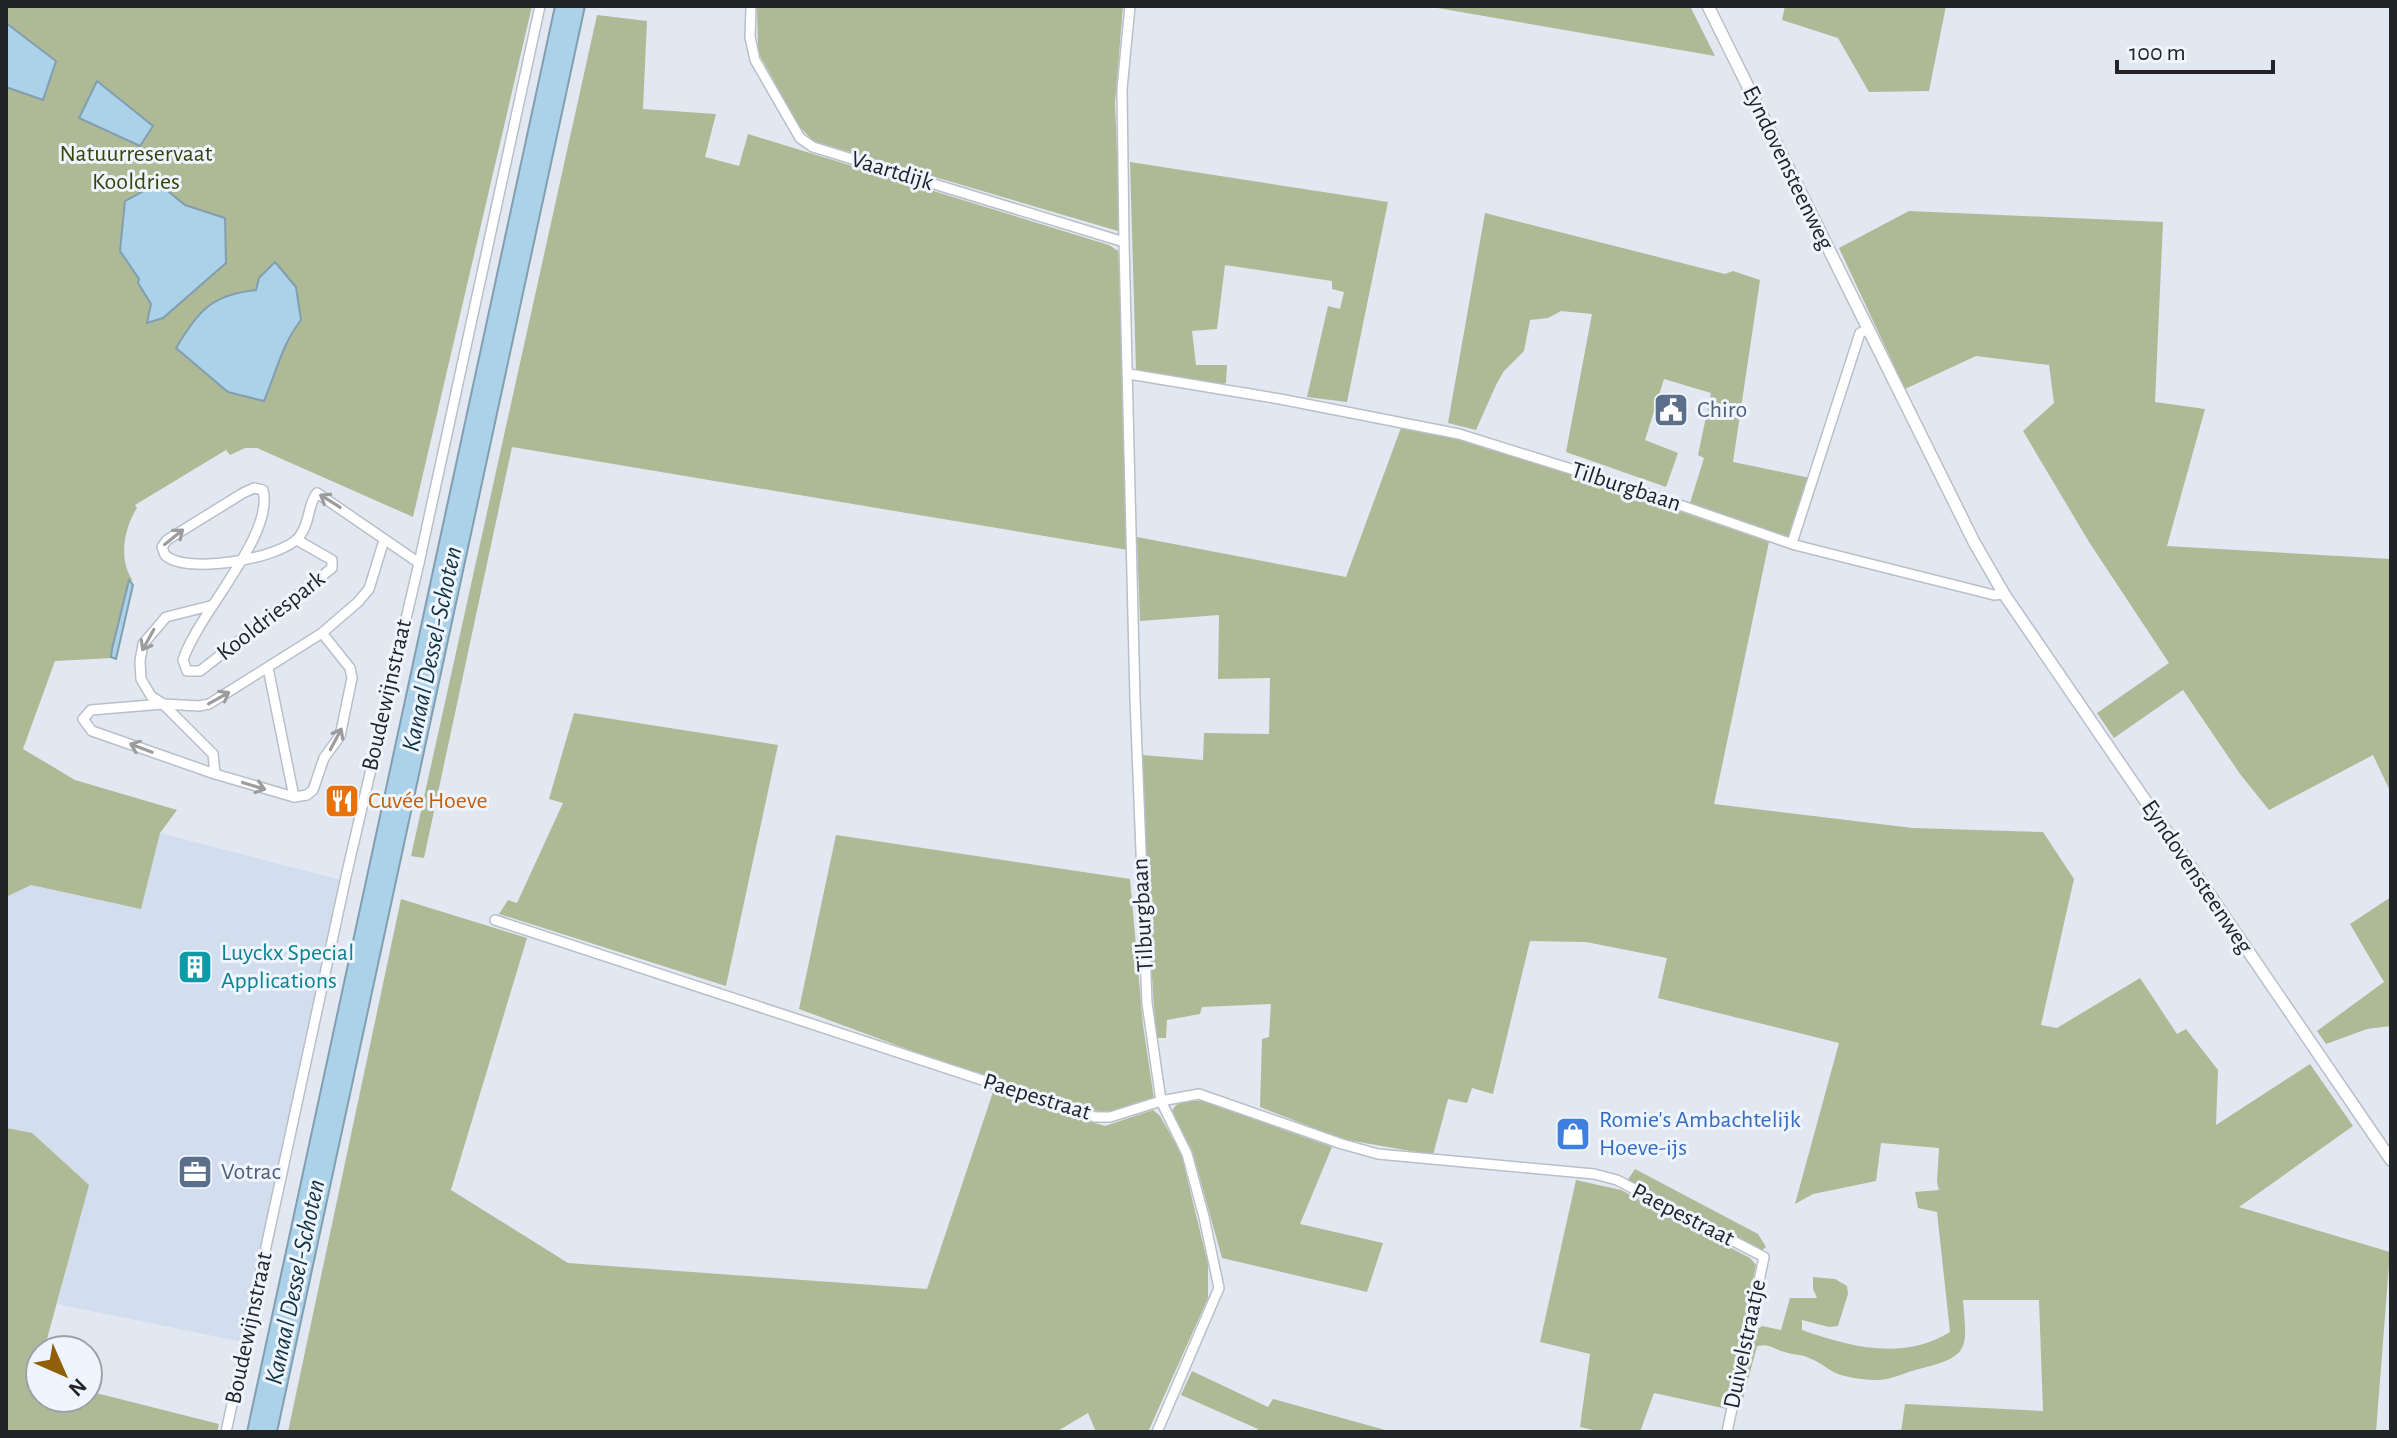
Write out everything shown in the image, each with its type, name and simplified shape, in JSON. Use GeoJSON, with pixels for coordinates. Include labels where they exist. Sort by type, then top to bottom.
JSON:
{"type":"FeatureCollection","features":[{"type":"Feature","properties":{"kind":"street","name":"Boudewijnstraat"},"geometry":{"type":"LineString","coordinates":[[226,1432],[353,843],[419,563],[540,6]]}},
{"type":"Feature","properties":{"kind":"street","name":"Vaartdijk"},"geometry":{"type":"LineString","coordinates":[[751,6],[750,37],[755,60],[800,138],[813,147],[1124,242]]}},
{"type":"Feature","properties":{"kind":"street","name":"Tilburgbaan"},"geometry":{"type":"LineString","coordinates":[[1130,6],[1122,89],[1124,242],[1147,1003],[1161,1101],[1187,1154],[1219,1288],[1157,1432]]}},
{"type":"Feature","properties":{"kind":"street","name":"Eyndovensteenweg"},"geometry":{"type":"LineString","coordinates":[[1708,6],[1974,542],[2004,594],[2391,1160]]}},
{"type":"Feature","properties":{"kind":"street"},"geometry":{"type":"LineString","coordinates":[[1868,329],[1860,333],[1792,543],[1994,595],[2004,594]]}},
{"type":"Feature","properties":{"kind":"street","name":"Tilburgbaan"},"geometry":{"type":"LineString","coordinates":[[1129,374],[1280,399],[1459,434],[1792,543]]}},
{"type":"Feature","properties":{"kind":"street","name":"Kooldriespark"},"geometry":{"type":"LineString","coordinates":[[297,540],[332,560],[332,568],[200,671],[187,671],[183,660],[185,651],[210,606],[243,561],[266,501],[263,490],[254,488],[209,512],[167,540],[162,547],[165,555],[176,563],[243,561],[276,552],[297,540],[309,520],[311,500],[317,493],[419,563]]}},
{"type":"Feature","properties":{"kind":"street","name":"Kooldriespark"},"geometry":{"type":"LineString","coordinates":[[322,633],[350,668],[352,678],[340,736],[324,758],[313,790],[307,795],[294,797],[215,774],[92,731],[83,719],[91,710],[209,704],[322,633],[358,602],[369,589],[384,540]]}},
{"type":"Feature","properties":{"kind":"street","name":"Kooldriespark"},"geometry":{"type":"LineString","coordinates":[[210,606],[166,617],[143,644],[140,661],[141,679],[151,696],[206,744],[213,754],[215,774]]}},
{"type":"Feature","properties":{"kind":"street","name":"Kooldriespark"},"geometry":{"type":"LineString","coordinates":[[268,668],[294,797]]}},
{"type":"Feature","properties":{"kind":"street","name":"Paepestraat"},"geometry":{"type":"LineString","coordinates":[[495,920],[1095,1117],[1110,1117],[1161,1101],[1199,1094],[1378,1154],[1594,1174],[1617,1180],[1764,1257]]}},
{"type":"Feature","properties":{"kind":"street","name":"Duivelstraatje"},"geometry":{"type":"LineString","coordinates":[[1727,1432],[1764,1257]]}},
{"type":"Feature","properties":{"kind":"shaded area"},"geometry":{"type":"Polygon","coordinates":[[[160,833],[341,880],[243,1342],[57,1304],[89,1185],[6,1128],[6,897],[30,885],[141,909],[160,833]]]}},
{"type":"Feature","properties":{"kind":"green space","name":"Natuurreservaat Kooldries"},"geometry":{"type":"Polygon","coordinates":[[[6,6],[532,6],[413,517],[257,448],[245,448],[230,455],[226,450],[135,505],[137,508],[124,544],[125,564],[133,581],[129,580],[112,649],[113,658],[55,661],[23,749],[75,780],[177,810],[160,833],[141,909],[31,885],[6,897],[6,6]]]}},
{"type":"Feature","properties":{"kind":"green space"},"geometry":{"type":"Polygon","coordinates":[[[757,6],[1123,6],[1115,103],[1118,231],[813,141],[798,125],[758,52],[757,6]]]}},
{"type":"Feature","properties":{"kind":"green space"},"geometry":{"type":"Polygon","coordinates":[[[1426,6],[1690,6],[1715,56],[1426,6]]]}},
{"type":"Feature","properties":{"kind":"green space"},"geometry":{"type":"Polygon","coordinates":[[[1785,6],[1946,6],[1929,91],[1869,92],[1838,38],[1782,20],[1785,6]]]}},
{"type":"Feature","properties":{"kind":"green space"},"geometry":{"type":"Polygon","coordinates":[[[597,15],[647,21],[643,109],[716,114],[705,157],[739,166],[748,134],[1109,245],[1118,251],[1128,550],[512,447],[424,858],[411,856],[597,15]]]}},
{"type":"Feature","properties":{"kind":"green space"},"geometry":{"type":"Polygon","coordinates":[[[1130,162],[1388,202],[1347,402],[1307,397],[1328,306],[1340,309],[1344,292],[1332,289],[1332,281],[1225,265],[1217,329],[1192,331],[1196,365],[1227,365],[1226,383],[1221,385],[1136,371],[1130,162]]]}},
{"type":"Feature","properties":{"kind":"green space"},"geometry":{"type":"Polygon","coordinates":[[[1909,211],[2163,222],[2155,402],[2205,409],[2167,546],[2391,559],[2391,793],[2373,755],[2269,810],[2240,774],[2183,690],[2114,738],[2097,713],[2169,663],[2089,542],[2023,431],[2054,403],[2049,365],[1976,356],[1905,389],[1839,248],[1909,211]]]}},
{"type":"Feature","properties":{"kind":"green space"},"geometry":{"type":"Polygon","coordinates":[[[1485,213],[1725,274],[1733,271],[1760,280],[1733,462],[1810,478],[1790,536],[1784,539],[1690,503],[1704,458],[1698,455],[1711,393],[1664,379],[1645,440],[1678,453],[1666,487],[1566,452],[1592,314],[1561,311],[1548,318],[1530,320],[1524,351],[1504,371],[1476,430],[1448,423],[1485,213]]]}},
{"type":"Feature","properties":{"kind":"green space"},"geometry":{"type":"Polygon","coordinates":[[[1402,425],[1444,432],[1769,542],[1714,804],[1913,828],[2043,832],[2074,879],[2041,1025],[2057,1028],[2140,978],[2177,1034],[2186,1029],[2218,1070],[2216,1125],[2310,1064],[2353,1126],[2239,1207],[2390,1252],[2376,1432],[1901,1432],[1905,1404],[2043,1411],[2039,1300],[1963,1300],[1965,1340],[1957,1354],[1948,1360],[1885,1379],[1845,1376],[1806,1357],[1768,1346],[1757,1346],[1740,1410],[1736,1410],[1752,1333],[1762,1326],[1781,1330],[1790,1298],[1817,1298],[1813,1277],[1835,1279],[1847,1286],[1848,1294],[1838,1326],[1829,1327],[1802,1320],[1802,1330],[1858,1346],[1895,1349],[1932,1341],[1950,1332],[1937,1212],[1918,1208],[1915,1192],[1939,1190],[1939,1148],[1881,1143],[1876,1181],[1813,1194],[1795,1204],[1839,1043],[1658,998],[1667,958],[1586,942],[1530,941],[1493,1094],[1472,1088],[1467,1103],[1448,1099],[1433,1155],[1342,1139],[1260,1107],[1262,1039],[1269,1037],[1271,1004],[1202,1007],[1200,1014],[1167,1020],[1166,1038],[1156,1038],[1142,755],[1203,760],[1204,733],[1269,734],[1270,678],[1218,679],[1219,615],[1140,621],[1137,537],[1346,577],[1402,425]]]}},
{"type":"Feature","properties":{"kind":"green space"},"geometry":{"type":"Polygon","coordinates":[[[574,713],[778,745],[726,986],[499,914],[508,900],[517,903],[563,803],[549,799],[574,713]]]}},
{"type":"Feature","properties":{"kind":"green space"},"geometry":{"type":"Polygon","coordinates":[[[836,835],[1130,879],[1143,1025],[1154,1099],[1111,1112],[1090,1110],[915,1052],[799,1009],[836,835]]]}},
{"type":"Feature","properties":{"kind":"green space"},"geometry":{"type":"Polygon","coordinates":[[[2391,897],[2391,1026],[2367,1029],[2326,1044],[2317,1031],[2384,982],[2350,924],[2391,897]]]}},
{"type":"Feature","properties":{"kind":"green space"},"geometry":{"type":"Polygon","coordinates":[[[401,899],[527,938],[451,1190],[568,1263],[927,1289],[993,1092],[1105,1126],[1153,1110],[1160,1116],[1181,1153],[1208,1264],[1208,1298],[1148,1432],[1096,1432],[1088,1413],[1056,1432],[288,1432],[401,899]]]}},
{"type":"Feature","properties":{"kind":"green space"},"geometry":{"type":"Polygon","coordinates":[[[1186,1101],[1203,1101],[1332,1147],[1300,1224],[1383,1243],[1367,1292],[1222,1258],[1192,1150],[1171,1112],[1176,1105],[1186,1101]]]}},
{"type":"Feature","properties":{"kind":"green space"},"geometry":{"type":"Polygon","coordinates":[[[6,1128],[32,1133],[89,1185],[48,1334],[24,1334],[24,1414],[104,1414],[104,1395],[219,1424],[217,1432],[6,1432],[6,1128]]]}},
{"type":"Feature","properties":{"kind":"green space"},"geometry":{"type":"Polygon","coordinates":[[[1635,1169],[1758,1234],[1766,1247],[1761,1251],[1627,1181],[1635,1169]]]}},
{"type":"Feature","properties":{"kind":"green space"},"geometry":{"type":"Polygon","coordinates":[[[1576,1180],[1621,1190],[1750,1258],[1756,1265],[1727,1409],[1654,1393],[1640,1432],[1602,1432],[1580,1427],[1590,1354],[1540,1342],[1576,1180]]]}},
{"type":"Feature","properties":{"kind":"green space"},"geometry":{"type":"Polygon","coordinates":[[[1192,1371],[1268,1407],[1273,1399],[1389,1431],[1257,1432],[1258,1429],[1181,1395],[1192,1371]]]}},
{"type":"Feature","properties":{"kind":"water","name":"Kanaal Dessel-Schoten"},"geometry":{"type":"Polygon","coordinates":[[[555,6],[585,6],[277,1432],[247,1432],[555,6]]]}},
{"type":"Feature","properties":{"kind":"water"},"geometry":{"type":"Polygon","coordinates":[[[6,23],[56,61],[43,100],[6,87],[6,23]]]}},
{"type":"Feature","properties":{"kind":"water"},"geometry":{"type":"Polygon","coordinates":[[[97,81],[153,126],[140,146],[79,118],[97,81]]]}},
{"type":"Feature","properties":{"kind":"water"},"geometry":{"type":"Polygon","coordinates":[[[158,183],[185,205],[225,218],[226,263],[163,318],[147,323],[151,304],[120,251],[125,201],[158,183]]]}},
{"type":"Feature","properties":{"kind":"water"},"geometry":{"type":"Polygon","coordinates":[[[275,262],[296,287],[301,320],[284,349],[264,401],[228,392],[176,348],[207,307],[227,296],[256,290],[259,278],[275,262]]]}},
{"type":"Feature","properties":{"kind":"water"},"geometry":{"type":"Polygon","coordinates":[[[129,580],[133,585],[116,659],[111,657],[112,649],[129,580]]]}},
{"type":"Feature","properties":{"kind":"place","name":"Chiro"},"geometry":{"type":"Point","coordinates":[1671,410]}},
{"type":"Feature","properties":{"kind":"place","name":"Cuvée Hoeve"},"geometry":{"type":"Point","coordinates":[342,801]}},
{"type":"Feature","properties":{"kind":"place","name":"Luyckx Special Applications"},"geometry":{"type":"Point","coordinates":[195,967]}},
{"type":"Feature","properties":{"kind":"place","name":"Romie's Ambachtelijk Hoeve-ijs"},"geometry":{"type":"Point","coordinates":[1573,1134]}},
{"type":"Feature","properties":{"kind":"place","name":"Votrac"},"geometry":{"type":"Point","coordinates":[195,1172]}}]}
